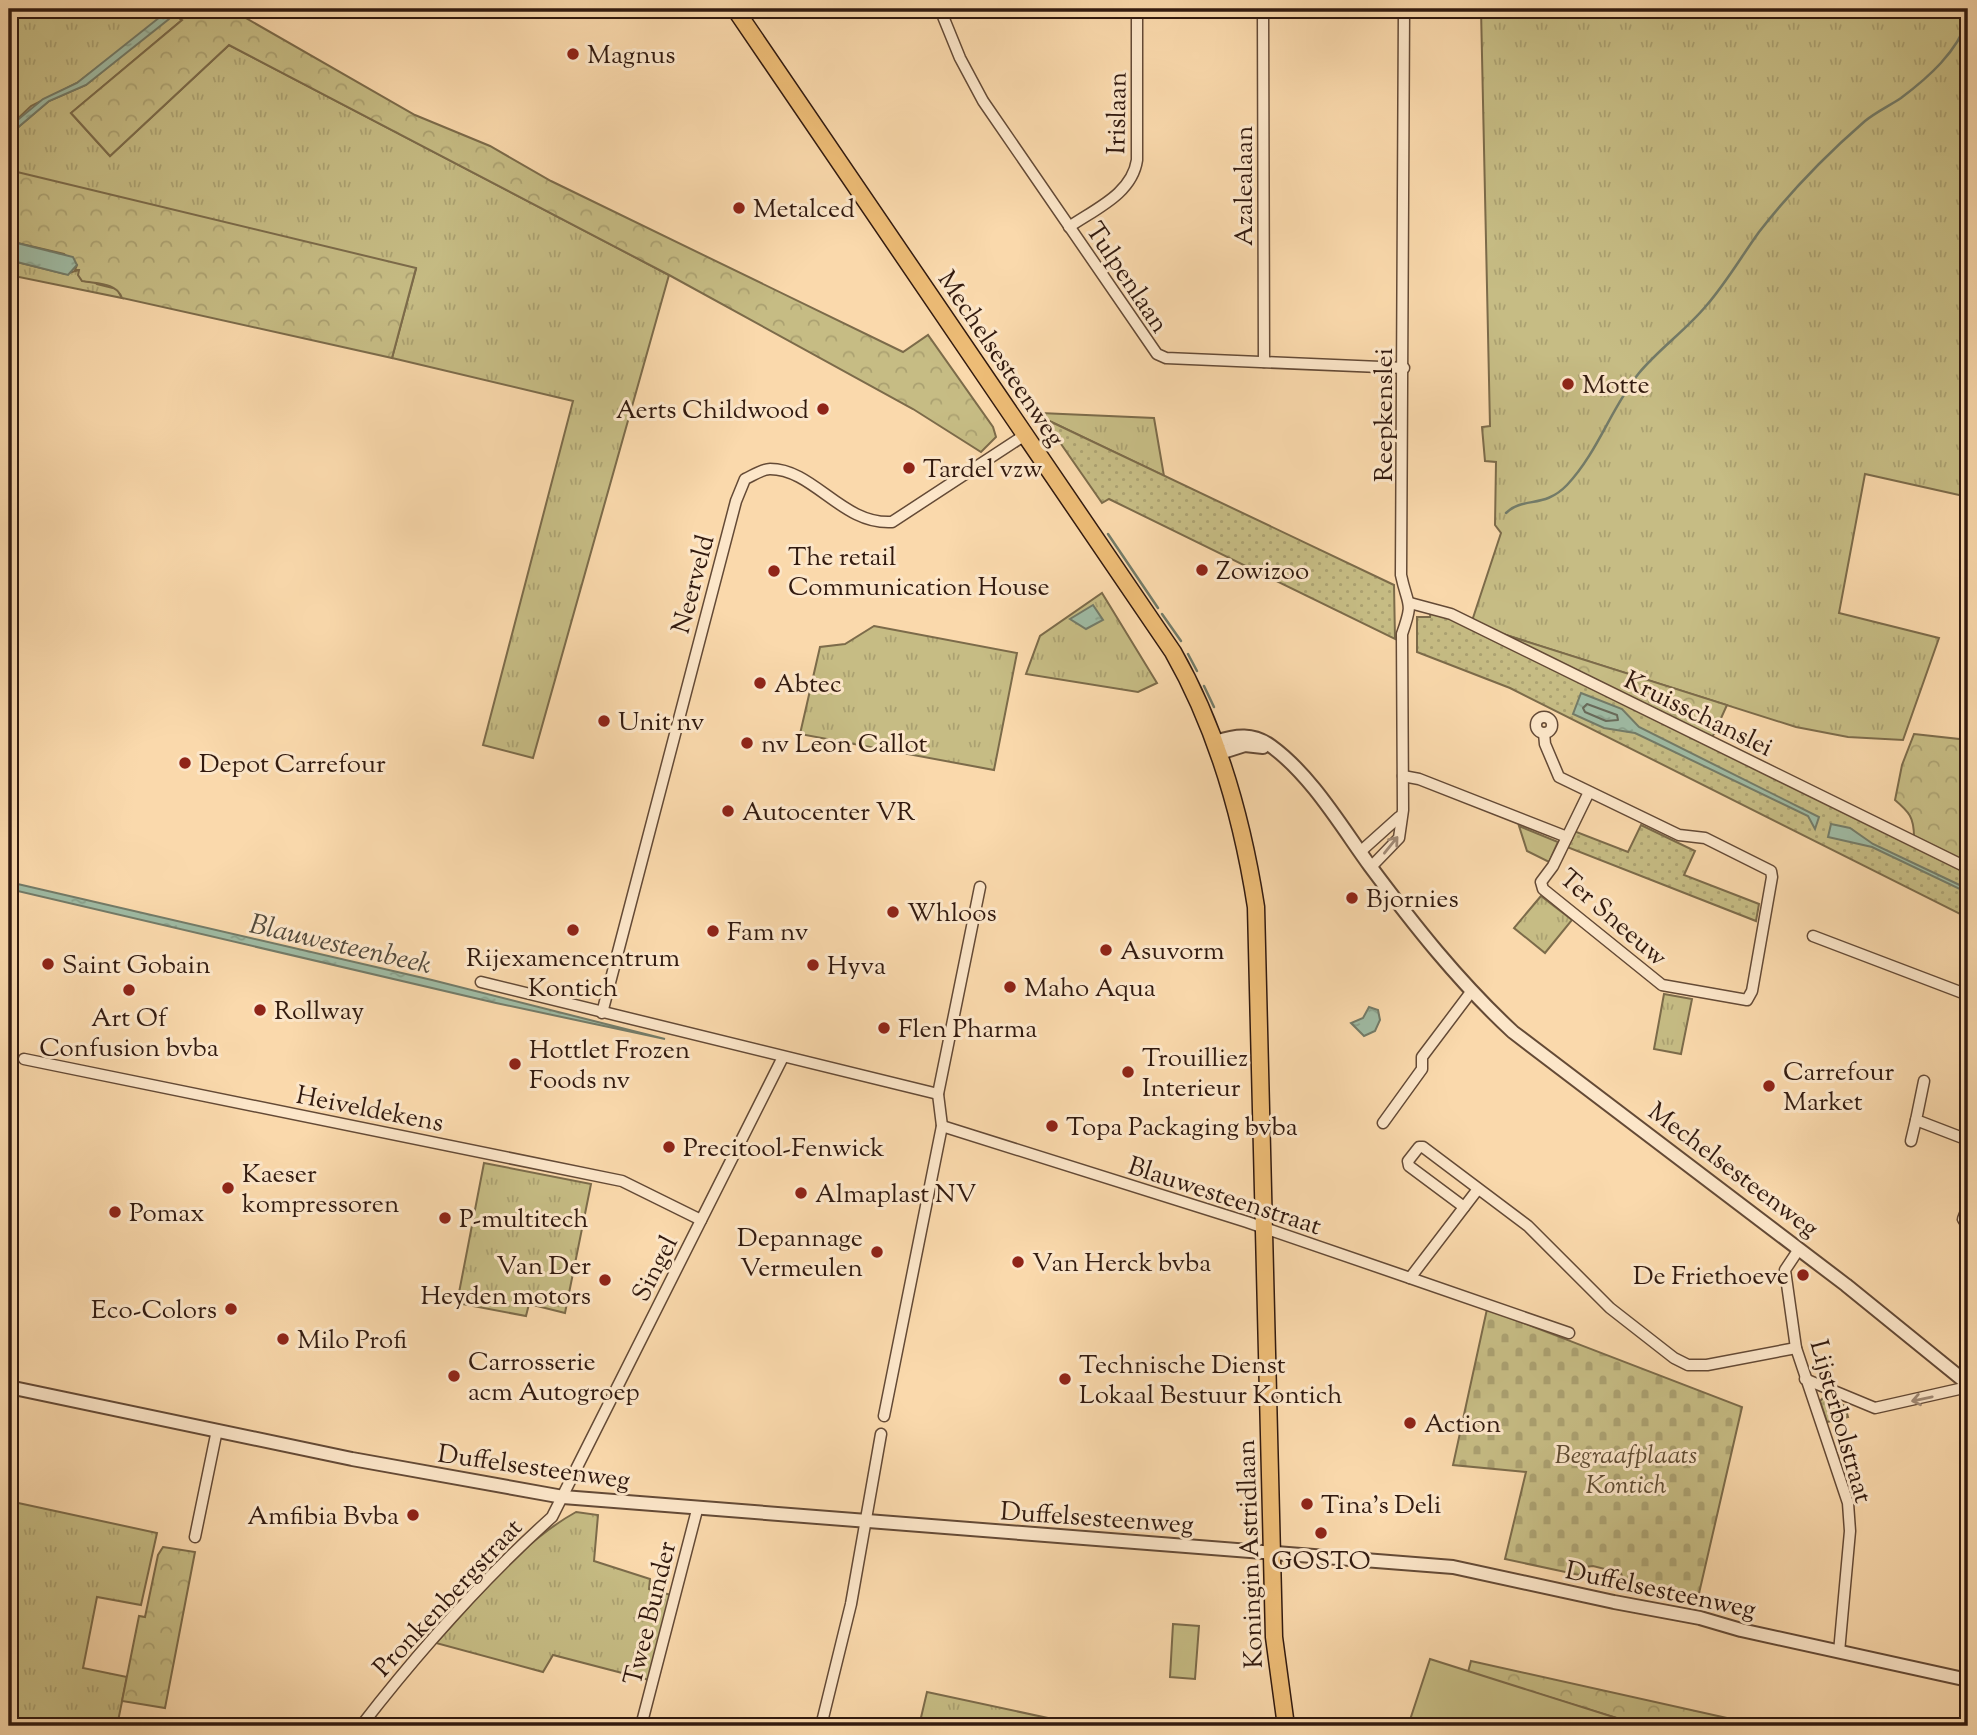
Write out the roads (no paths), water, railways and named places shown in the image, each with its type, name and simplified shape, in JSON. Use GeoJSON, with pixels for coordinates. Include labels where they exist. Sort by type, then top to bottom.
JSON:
{"type":"FeatureCollection","features":[{"type":"Feature","properties":{"kind":"main road","name":"Mechelsesteenweg"},"geometry":{"type":"LineString","coordinates":[[735,9],[1173,652],[1195,693],[1218,747]]}},
{"type":"Feature","properties":{"kind":"main road","name":"Koningin Astridlaan"},"geometry":{"type":"LineString","coordinates":[[1218,747],[1237,806],[1256,907],[1273,1637],[1286,1726]]}},
{"type":"Feature","properties":{"kind":"street","name":"Tulpenlaan"},"geometry":{"type":"LineString","coordinates":[[940,9],[974,86],[1157,355],[1166,358],[1404,368]]}},
{"type":"Feature","properties":{"kind":"street","name":"Irislaan"},"geometry":{"type":"LineString","coordinates":[[1069,227],[1127,187],[1136,167],[1138,9]]}},
{"type":"Feature","properties":{"kind":"street","name":"Azalealaan"},"geometry":{"type":"LineString","coordinates":[[1263,9],[1264,362]]}},
{"type":"Feature","properties":{"kind":"street","name":"Reepkenslei"},"geometry":{"type":"LineString","coordinates":[[1371,867],[1399,838],[1399,817],[1403,810],[1402,634],[1410,617],[1410,603],[1401,575],[1404,9]]}},
{"type":"Feature","properties":{"kind":"street","name":"Neerveld"},"geometry":{"type":"LineString","coordinates":[[602,1013],[736,501],[745,479],[767,468],[787,472],[858,517],[874,523],[892,522],[1025,435]]}},
{"type":"Feature","properties":{"kind":"street","name":"Kruisschanslei"},"geometry":{"type":"LineString","coordinates":[[1410,603],[1451,614],[1968,868]]}},
{"type":"Feature","properties":{"kind":"street"},"geometry":{"type":"LineString","coordinates":[[1545,733],[1545,744],[1557,775],[1589,792]]}},
{"type":"Feature","properties":{"kind":"street","name":"Mechelsesteenweg"},"geometry":{"type":"LineString","coordinates":[[1218,747],[1245,736],[1256,738],[1279,754],[1317,794],[1433,950],[1471,992],[1554,1064],[1799,1249],[1968,1386]]}},
{"type":"Feature","properties":{"kind":"street","name":"Ter Sneeuw"},"geometry":{"type":"LineString","coordinates":[[1403,776],[1419,779],[1567,837]]}},
{"type":"Feature","properties":{"kind":"street","name":"Ter Sneeuw"},"geometry":{"type":"LineString","coordinates":[[1589,792],[1679,835],[1703,838],[1771,871],[1752,991],[1747,999],[1660,985],[1542,887],[1542,879],[1567,837],[1589,792]]}},
{"type":"Feature","properties":{"kind":"street"},"geometry":{"type":"LineString","coordinates":[[1360,852],[1399,817]]}},
{"type":"Feature","properties":{"kind":"street"},"geometry":{"type":"LineString","coordinates":[[884,1416],[942,1126],[938,1094],[980,887]]}},
{"type":"Feature","properties":{"kind":"street"},"geometry":{"type":"LineString","coordinates":[[1812,936],[1968,995]]}},
{"type":"Feature","properties":{"kind":"street"},"geometry":{"type":"LineString","coordinates":[[481,982],[938,1094]]}},
{"type":"Feature","properties":{"kind":"street"},"geometry":{"type":"LineString","coordinates":[[1383,1123],[1422,1069],[1422,1057],[1471,992]]}},
{"type":"Feature","properties":{"kind":"street","name":"Singel"},"geometry":{"type":"LineString","coordinates":[[563,1497],[783,1057]]}},
{"type":"Feature","properties":{"kind":"street","name":"Heiveldekens"},"geometry":{"type":"LineString","coordinates":[[24,1059],[622,1181],[701,1220]]}},
{"type":"Feature","properties":{"kind":"street"},"geometry":{"type":"LineString","coordinates":[[1911,1141],[1924,1081]]}},
{"type":"Feature","properties":{"kind":"street"},"geometry":{"type":"LineString","coordinates":[[1916,1120],[1968,1140]]}},
{"type":"Feature","properties":{"kind":"street","name":"Blauwesteenstraat"},"geometry":{"type":"LineString","coordinates":[[942,1126],[1265,1228],[1569,1333]]}},
{"type":"Feature","properties":{"kind":"street"},"geometry":{"type":"LineString","coordinates":[[1464,1207],[1409,1166],[1408,1161],[1419,1147],[1423,1147],[1528,1226],[1610,1308],[1674,1358],[1688,1365],[1707,1365],[1796,1348]]}},
{"type":"Feature","properties":{"kind":"street"},"geometry":{"type":"LineString","coordinates":[[1410,1278],[1478,1189]]}},
{"type":"Feature","properties":{"kind":"street"},"geometry":{"type":"LineString","coordinates":[[1968,1206],[1963,1219],[1968,1227]]}},
{"type":"Feature","properties":{"kind":"street","name":"Lijsterbolstraat"},"geometry":{"type":"LineString","coordinates":[[1799,1249],[1785,1270],[1796,1348],[1848,1503],[1850,1531],[1839,1652]]}},
{"type":"Feature","properties":{"kind":"street"},"geometry":{"type":"LineString","coordinates":[[1805,1378],[1875,1408],[1968,1386]]}},
{"type":"Feature","properties":{"kind":"street","name":"Duffelsesteenweg"},"geometry":{"type":"LineString","coordinates":[[9,1387],[563,1497],[696,1510],[1453,1567],[1700,1618],[1968,1680]]}},
{"type":"Feature","properties":{"kind":"street"},"geometry":{"type":"LineString","coordinates":[[195,1537],[217,1430]]}},
{"type":"Feature","properties":{"kind":"street"},"geometry":{"type":"LineString","coordinates":[[821,1726],[851,1604],[881,1434]]}},
{"type":"Feature","properties":{"kind":"street","name":"Pronkenbergstraat"},"geometry":{"type":"LineString","coordinates":[[360,1726],[432,1638],[512,1552],[552,1517],[563,1497]]}},
{"type":"Feature","properties":{"kind":"street","name":"Twee Bunder"},"geometry":{"type":"LineString","coordinates":[[641,1726],[696,1510]]}},
{"type":"Feature","properties":{"kind":"water"},"geometry":{"type":"Polygon","coordinates":[[[170,9],[176,10],[169,19],[86,85],[49,101],[9,135],[9,127],[43,99],[77,83],[170,9]]]}},
{"type":"Feature","properties":{"kind":"water"},"geometry":{"type":"Polygon","coordinates":[[[9,241],[73,257],[77,265],[68,275],[9,260],[9,241]]]}},
{"type":"Feature","properties":{"kind":"water"},"geometry":{"type":"Polygon","coordinates":[[[1093,605],[1103,620],[1086,629],[1070,619],[1093,605]]]}},
{"type":"Feature","properties":{"kind":"water"},"geometry":{"type":"Polygon","coordinates":[[[1581,693],[1622,709],[1639,727],[1819,817],[1815,829],[1808,816],[1635,733],[1604,728],[1573,714],[1581,693]]]}},
{"type":"Feature","properties":{"kind":"water"},"geometry":{"type":"Polygon","coordinates":[[[1831,824],[1850,828],[1873,844],[1968,889],[1968,893],[1872,847],[1828,837],[1831,824]]]}},
{"type":"Feature","properties":{"kind":"water"},"geometry":{"type":"Polygon","coordinates":[[[9,882],[432,980],[665,1039],[496,1003],[9,889],[9,882]]]}},
{"type":"Feature","properties":{"kind":"water"},"geometry":{"type":"Polygon","coordinates":[[[1369,1007],[1378,1010],[1380,1020],[1375,1031],[1364,1036],[1351,1023],[1363,1018],[1369,1007]]]}},
{"type":"Feature","properties":{"kind":"waterway"},"geometry":{"type":"LineString","coordinates":[[1506,513],[1520,505],[1550,497],[1567,485],[1578,472],[1639,373],[1706,306],[1783,202],[1865,121],[1901,98],[1932,72],[1957,42],[1968,19]]}},
{"type":"Feature","properties":{"kind":"waterway"},"geometry":{"type":"LineString","coordinates":[[1108,534],[1158,608]]}},
{"type":"Feature","properties":{"kind":"waterway"},"geometry":{"type":"LineString","coordinates":[[1162,614],[1181,641]]}},
{"type":"Feature","properties":{"kind":"waterway"},"geometry":{"type":"LineString","coordinates":[[1188,654],[1197,671]]}},
{"type":"Feature","properties":{"kind":"waterway"},"geometry":{"type":"LineString","coordinates":[[1204,686],[1214,707]]}},
{"type":"Feature","properties":{"kind":"place","name":"Magnus"},"geometry":{"type":"Point","coordinates":[573,54]}},
{"type":"Feature","properties":{"kind":"place","name":"Metalced"},"geometry":{"type":"Point","coordinates":[739,208]}},
{"type":"Feature","properties":{"kind":"place","name":"Motte"},"geometry":{"type":"Point","coordinates":[1568,384]}},
{"type":"Feature","properties":{"kind":"place","name":"Aerts Childwood"},"geometry":{"type":"Point","coordinates":[823,409]}},
{"type":"Feature","properties":{"kind":"place","name":"Tardel vzw"},"geometry":{"type":"Point","coordinates":[909,468]}},
{"type":"Feature","properties":{"kind":"place","name":"Zowizoo"},"geometry":{"type":"Point","coordinates":[1202,570]}},
{"type":"Feature","properties":{"kind":"place","name":"The retail Communication House"},"geometry":{"type":"Point","coordinates":[774,571]}},
{"type":"Feature","properties":{"kind":"place","name":"Abtec"},"geometry":{"type":"Point","coordinates":[760,683]}},
{"type":"Feature","properties":{"kind":"place","name":"Unit nv"},"geometry":{"type":"Point","coordinates":[604,721]}},
{"type":"Feature","properties":{"kind":"place","name":"nv Leon Callot"},"geometry":{"type":"Point","coordinates":[747,743]}},
{"type":"Feature","properties":{"kind":"place","name":"Depot Carrefour"},"geometry":{"type":"Point","coordinates":[185,763]}},
{"type":"Feature","properties":{"kind":"place","name":"Autocenter VR"},"geometry":{"type":"Point","coordinates":[728,811]}},
{"type":"Feature","properties":{"kind":"place","name":"Bjornies"},"geometry":{"type":"Point","coordinates":[1352,898]}},
{"type":"Feature","properties":{"kind":"place","name":"Whloos"},"geometry":{"type":"Point","coordinates":[893,912]}},
{"type":"Feature","properties":{"kind":"place","name":"Rijexamencentrum Kontich"},"geometry":{"type":"Point","coordinates":[573,930]}},
{"type":"Feature","properties":{"kind":"place","name":"Fam nv"},"geometry":{"type":"Point","coordinates":[713,931]}},
{"type":"Feature","properties":{"kind":"place","name":"Asuvorm"},"geometry":{"type":"Point","coordinates":[1106,950]}},
{"type":"Feature","properties":{"kind":"place","name":"Saint Gobain"},"geometry":{"type":"Point","coordinates":[48,964]}},
{"type":"Feature","properties":{"kind":"place","name":"Hyva"},"geometry":{"type":"Point","coordinates":[813,965]}},
{"type":"Feature","properties":{"kind":"place","name":"Maho Aqua"},"geometry":{"type":"Point","coordinates":[1010,987]}},
{"type":"Feature","properties":{"kind":"place","name":"Art Of Confusion bvba"},"geometry":{"type":"Point","coordinates":[129,990]}},
{"type":"Feature","properties":{"kind":"place","name":"Rollway"},"geometry":{"type":"Point","coordinates":[260,1010]}},
{"type":"Feature","properties":{"kind":"place","name":"Flen Pharma"},"geometry":{"type":"Point","coordinates":[884,1028]}},
{"type":"Feature","properties":{"kind":"place","name":"Hottlet Frozen Foods nv"},"geometry":{"type":"Point","coordinates":[515,1064]}},
{"type":"Feature","properties":{"kind":"place","name":"Trouilliez Interieur"},"geometry":{"type":"Point","coordinates":[1128,1072]}},
{"type":"Feature","properties":{"kind":"place","name":"Carrefour Market"},"geometry":{"type":"Point","coordinates":[1769,1086]}},
{"type":"Feature","properties":{"kind":"place","name":"Topa Packaging bvba"},"geometry":{"type":"Point","coordinates":[1052,1126]}},
{"type":"Feature","properties":{"kind":"place","name":"Precitool-Fenwick"},"geometry":{"type":"Point","coordinates":[669,1147]}},
{"type":"Feature","properties":{"kind":"place","name":"Kaeser kompressoren"},"geometry":{"type":"Point","coordinates":[228,1188]}},
{"type":"Feature","properties":{"kind":"place","name":"Almaplast NV"},"geometry":{"type":"Point","coordinates":[801,1193]}},
{"type":"Feature","properties":{"kind":"place","name":"Pomax"},"geometry":{"type":"Point","coordinates":[115,1212]}},
{"type":"Feature","properties":{"kind":"place","name":"P-multitech"},"geometry":{"type":"Point","coordinates":[445,1218]}},
{"type":"Feature","properties":{"kind":"place","name":"Depannage Vermeulen"},"geometry":{"type":"Point","coordinates":[877,1252]}},
{"type":"Feature","properties":{"kind":"place","name":"Van Herck bvba"},"geometry":{"type":"Point","coordinates":[1018,1262]}},
{"type":"Feature","properties":{"kind":"place","name":"De Friethoeve"},"geometry":{"type":"Point","coordinates":[1803,1275]}},
{"type":"Feature","properties":{"kind":"place","name":"Van Der Heyden motors"},"geometry":{"type":"Point","coordinates":[605,1280]}},
{"type":"Feature","properties":{"kind":"place","name":"Eco-Colors"},"geometry":{"type":"Point","coordinates":[231,1309]}},
{"type":"Feature","properties":{"kind":"place","name":"Milo Profi"},"geometry":{"type":"Point","coordinates":[283,1339]}},
{"type":"Feature","properties":{"kind":"place","name":"Carrosserie acm Autogroep"},"geometry":{"type":"Point","coordinates":[454,1376]}},
{"type":"Feature","properties":{"kind":"place","name":"Technische Dienst Lokaal Bestuur Kontich"},"geometry":{"type":"Point","coordinates":[1065,1379]}},
{"type":"Feature","properties":{"kind":"place","name":"Action"},"geometry":{"type":"Point","coordinates":[1410,1423]}},
{"type":"Feature","properties":{"kind":"place","name":"Tina's Deli"},"geometry":{"type":"Point","coordinates":[1307,1504]}},
{"type":"Feature","properties":{"kind":"place","name":"Amfibia Bvba"},"geometry":{"type":"Point","coordinates":[413,1515]}},
{"type":"Feature","properties":{"kind":"place","name":"GOSTO"},"geometry":{"type":"Point","coordinates":[1321,1533]}},
{"type":"Feature","properties":{"kind":"water label","name":"Blauwesteenbeek"},"geometry":{"type":"Point","coordinates":[341,943]}},
{"type":"Feature","properties":{"kind":"park label","name":"Begraafplaats Kontich"},"geometry":{"type":"Point","coordinates":[1626,1469]}}]}
